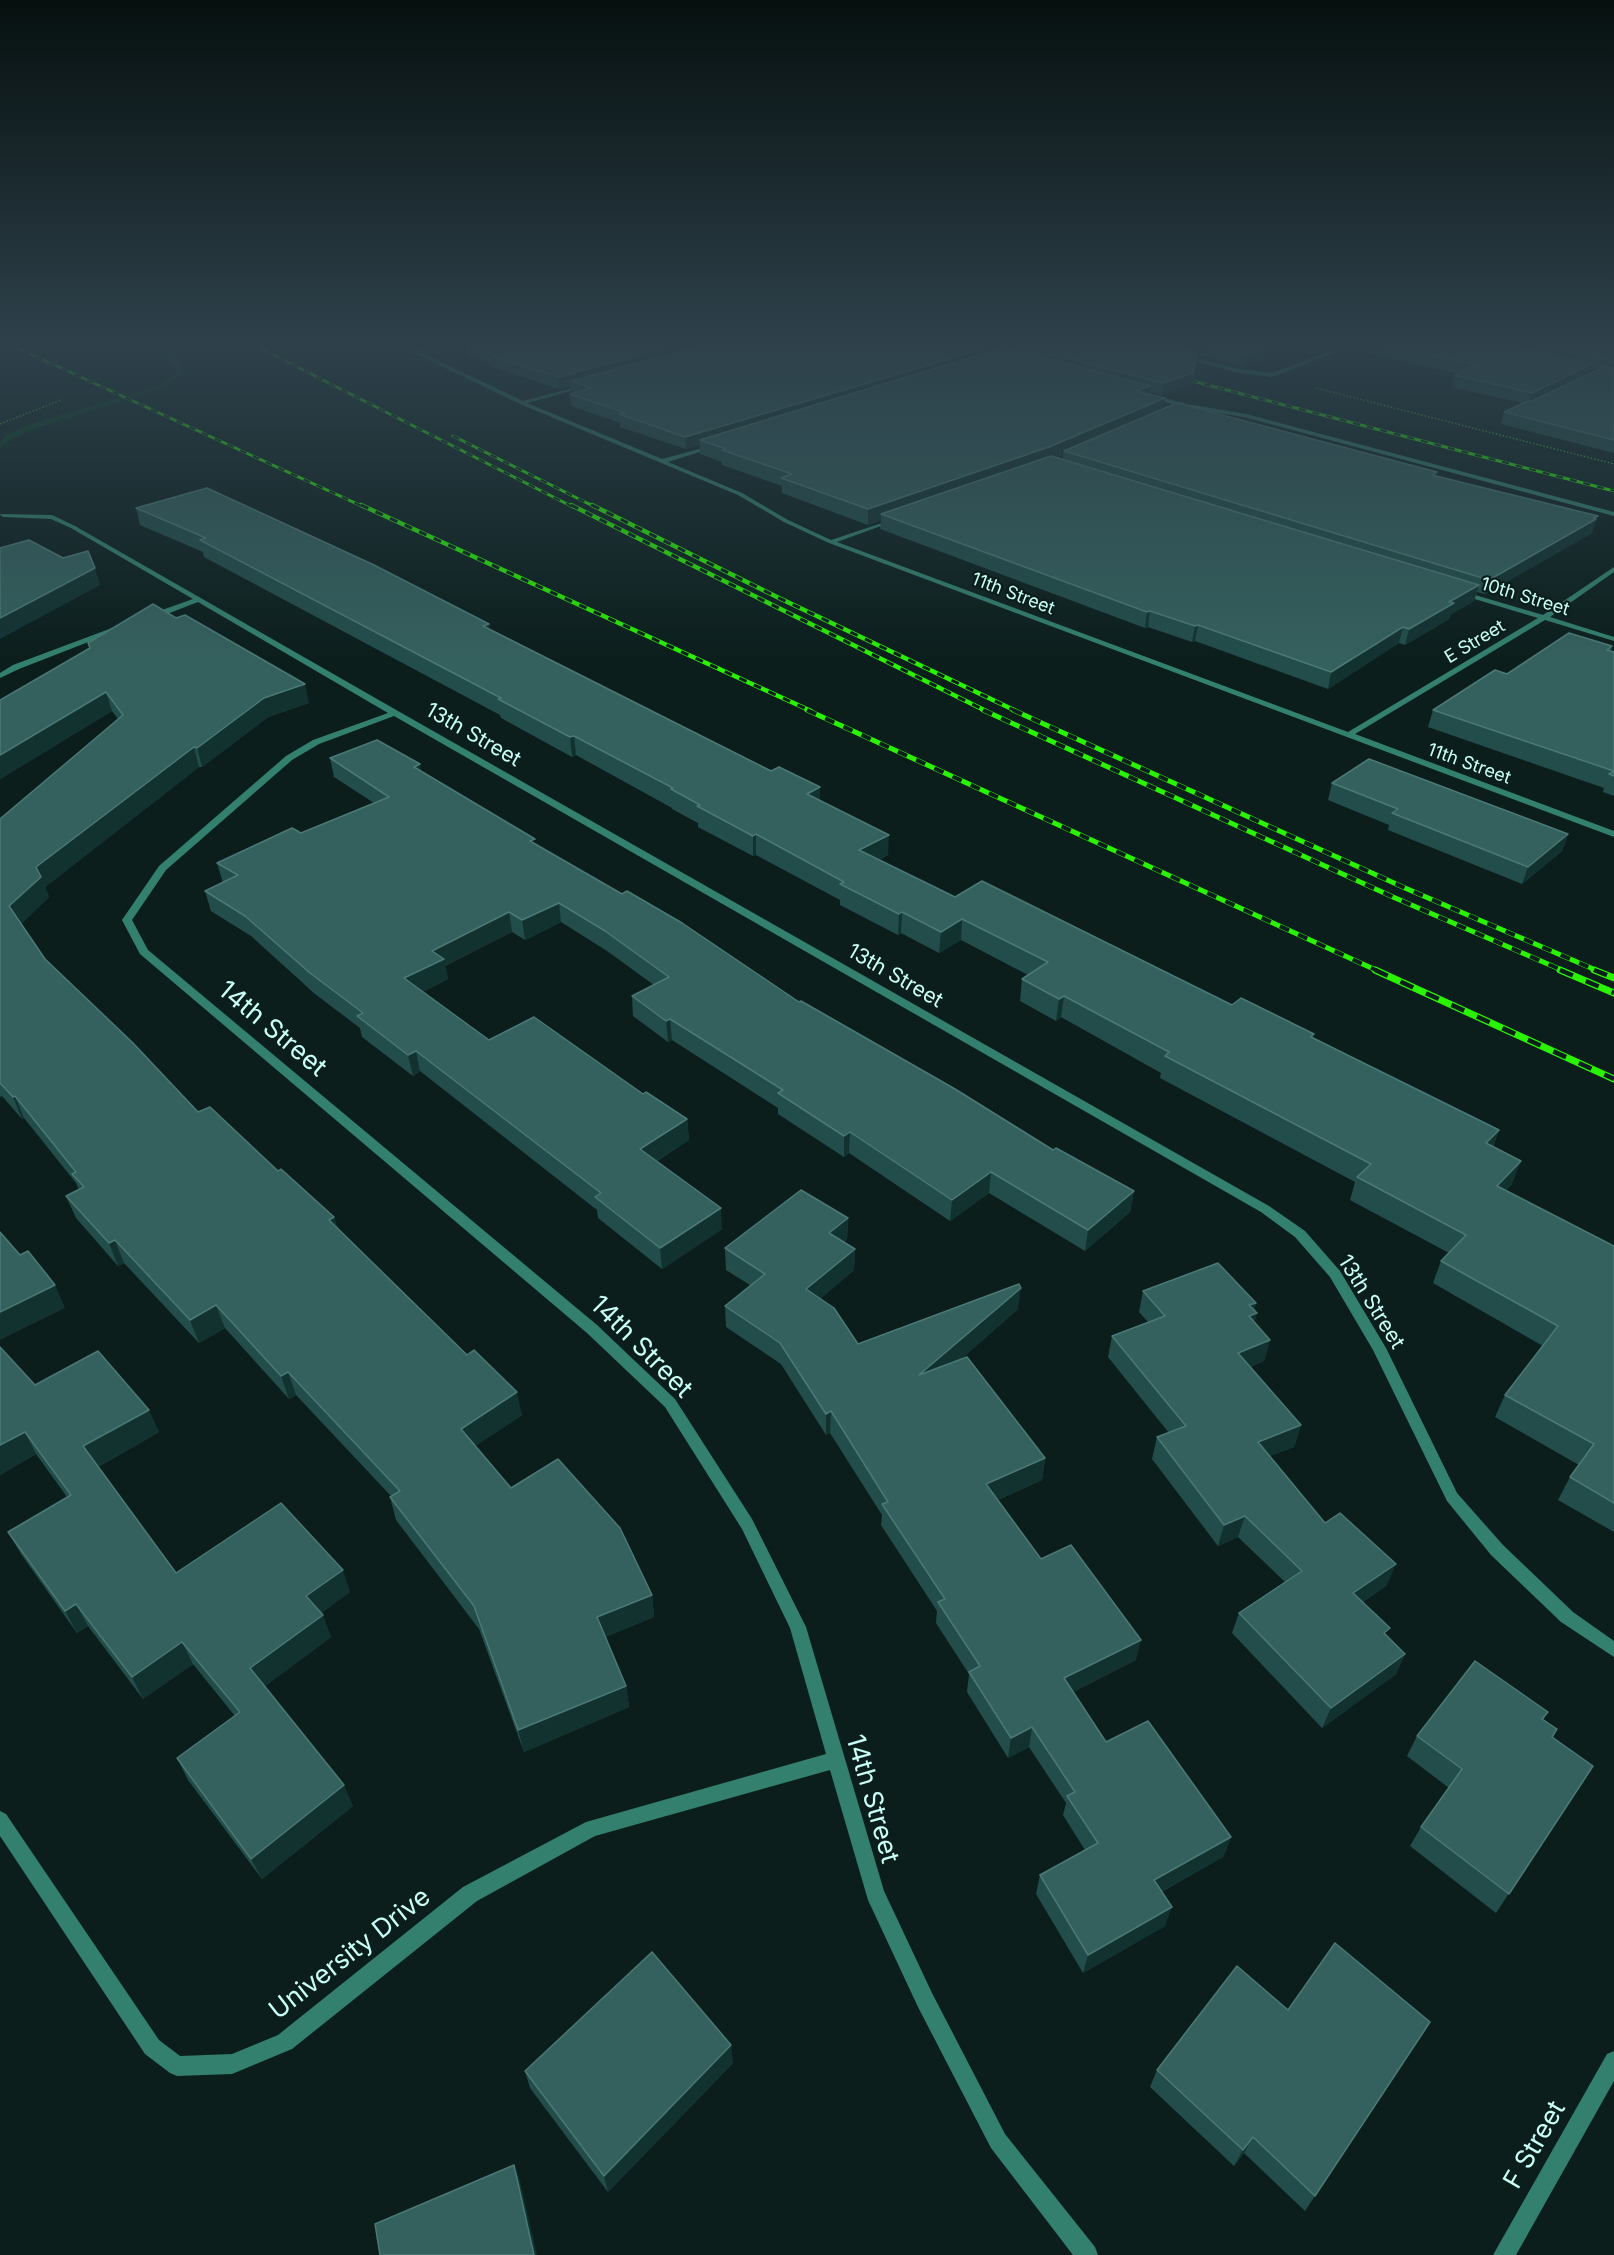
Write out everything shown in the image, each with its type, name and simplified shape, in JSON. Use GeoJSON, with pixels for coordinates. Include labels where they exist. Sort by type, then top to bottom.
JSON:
{"type":"FeatureCollection","features":[{"type":"Feature","properties":{"kind":"street","name":"11th Street"},"geometry":{"type":"LineString","coordinates":[[637,450],[740,494],[786,521],[831,542],[1614,834]]}},
{"type":"Feature","properties":{"kind":"street"},"geometry":{"type":"LineString","coordinates":[[663,461],[698,450]]}},
{"type":"Feature","properties":{"kind":"street"},"geometry":{"type":"LineString","coordinates":[[1376,450],[1614,514]]}},
{"type":"Feature","properties":{"kind":"street","name":"13th Street"},"geometry":{"type":"LineString","coordinates":[[3,515],[52,517],[73,527],[1256,1203],[1300,1234],[1335,1274],[1378,1348],[1452,1497],[1497,1550],[1567,1617],[1614,1650]]}},
{"type":"Feature","properties":{"kind":"street"},"geometry":{"type":"LineString","coordinates":[[831,542],[908,515]]}},
{"type":"Feature","properties":{"kind":"street","name":"E Street"},"geometry":{"type":"LineString","coordinates":[[1348,735],[1544,618],[1614,569]]}},
{"type":"Feature","properties":{"kind":"street","name":"10th Street"},"geometry":{"type":"LineString","coordinates":[[1454,590],[1614,639]]}},
{"type":"Feature","properties":{"kind":"street"},"geometry":{"type":"LineString","coordinates":[[142,620],[198,600]]}},
{"type":"Feature","properties":{"kind":"street"},"geometry":{"type":"LineString","coordinates":[[0,676],[16,667],[120,628]]}},
{"type":"Feature","properties":{"kind":"street","name":"14th Street"},"geometry":{"type":"LineString","coordinates":[[395,713],[316,742],[289,758],[162,868],[127,920],[144,952],[592,1329],[670,1403],[747,1524],[798,1626],[875,1893],[925,2000],[999,2141],[1087,2255]]}},
{"type":"Feature","properties":{"kind":"street","name":"University Drive"},"geometry":{"type":"LineString","coordinates":[[0,1820],[152,2047],[177,2066],[232,2064],[285,2042],[470,1894],[592,1828],[836,1760]]}},
{"type":"Feature","properties":{"kind":"street","name":"F Street"},"geometry":{"type":"LineString","coordinates":[[1504,2255],[1614,2061]]}},
{"type":"Feature","properties":{"kind":"path"},"geometry":{"type":"LineString","coordinates":[[1560,450],[1614,464]]}},
{"type":"Feature","properties":{"kind":"building"},"geometry":{"type":"Polygon","coordinates":[[[723,450],[1040,450],[868,509],[781,478],[792,474],[723,450]]]}},
{"type":"Feature","properties":{"kind":"building"},"geometry":{"type":"Polygon","coordinates":[[[1355,450],[1437,472],[1432,475],[1598,516],[1489,580],[1064,451],[1355,450]]]}},
{"type":"Feature","properties":{"kind":"building"},"geometry":{"type":"Polygon","coordinates":[[[1051,456],[1479,585],[1449,602],[1454,603],[1409,629],[1403,627],[1331,672],[1198,625],[1147,612],[881,514],[1051,456]]]}},
{"type":"Feature","properties":{"kind":"building"},"geometry":{"type":"Polygon","coordinates":[[[207,488],[374,565],[489,624],[483,626],[771,771],[779,767],[820,787],[807,794],[889,835],[859,850],[955,897],[982,881],[1232,1005],[1241,998],[1314,1034],[1311,1037],[1499,1130],[1486,1143],[1521,1161],[1497,1186],[1614,1246],[1614,1503],[1570,1477],[1594,1444],[1505,1395],[1558,1326],[1441,1261],[1466,1235],[1357,1177],[1371,1164],[1165,1056],[1169,1052],[1064,996],[1059,999],[1022,979],[1048,962],[962,919],[941,932],[902,912],[899,914],[840,884],[844,882],[756,834],[753,836],[697,806],[700,805],[671,789],[673,788],[574,736],[570,737],[498,699],[501,698],[200,540],[206,538],[136,508],[207,488]]]}},
{"type":"Feature","properties":{"kind":"building"},"geometry":{"type":"Polygon","coordinates":[[[29,540],[63,558],[88,551],[95,568],[0,618],[0,548],[29,540]]]}},
{"type":"Feature","properties":{"kind":"building"},"geometry":{"type":"Polygon","coordinates":[[[153,604],[176,618],[185,615],[305,684],[264,698],[197,748],[194,747],[36,867],[41,877],[9,906],[45,959],[133,1043],[198,1112],[210,1107],[278,1171],[281,1169],[334,1217],[329,1220],[467,1355],[474,1350],[517,1392],[461,1429],[511,1488],[558,1459],[620,1528],[652,1595],[597,1617],[626,1686],[518,1730],[474,1606],[390,1497],[400,1491],[288,1372],[281,1376],[216,1305],[190,1320],[115,1240],[109,1243],[66,1196],[84,1187],[72,1174],[76,1172],[15,1096],[13,1097],[0,1083],[0,819],[123,715],[106,692],[0,755],[0,700],[90,648],[88,643],[153,604]]]}},
{"type":"Feature","properties":{"kind":"building"},"geometry":{"type":"Polygon","coordinates":[[[1569,633],[1612,646],[1607,650],[1614,652],[1614,771],[1433,710],[1495,670],[1507,674],[1569,633]]]}},
{"type":"Feature","properties":{"kind":"building"},"geometry":{"type":"Polygon","coordinates":[[[377,740],[420,764],[414,767],[535,839],[530,841],[622,894],[627,891],[682,923],[799,1002],[801,1001],[955,1089],[1053,1150],[1056,1148],[1134,1191],[1088,1230],[991,1172],[952,1200],[850,1132],[844,1136],[778,1093],[783,1090],[670,1019],[666,1021],[632,996],[669,977],[605,931],[559,903],[522,920],[509,912],[432,951],[444,959],[404,978],[489,1040],[534,1017],[643,1094],[646,1092],[687,1119],[640,1149],[721,1208],[660,1248],[595,1197],[601,1193],[416,1051],[408,1055],[357,1016],[363,1013],[310,973],[245,916],[205,891],[238,875],[217,863],[292,828],[301,833],[389,797],[330,758],[377,740]]]}},
{"type":"Feature","properties":{"kind":"building"},"geometry":{"type":"Polygon","coordinates":[[[1369,759],[1568,834],[1528,867],[1392,813],[1398,809],[1332,783],[1369,759]]]}},
{"type":"Feature","properties":{"kind":"building"},"geometry":{"type":"Polygon","coordinates":[[[801,1190],[848,1218],[829,1233],[855,1249],[806,1289],[834,1308],[858,1344],[1019,1284],[1021,1288],[919,1375],[967,1357],[1045,1458],[986,1484],[1041,1559],[1071,1545],[1141,1640],[1064,1678],[1106,1742],[1148,1721],[1231,1837],[1154,1880],[1172,1907],[1088,1955],[1040,1875],[1098,1843],[1067,1796],[1075,1792],[1032,1727],[1011,1738],[969,1672],[980,1666],[938,1602],[945,1599],[882,1504],[888,1502],[831,1411],[826,1414],[780,1343],[725,1306],[765,1274],[725,1248],[801,1190]]]}},
{"type":"Feature","properties":{"kind":"building"},"geometry":{"type":"Polygon","coordinates":[[[0,1232],[20,1255],[28,1251],[55,1285],[0,1312],[0,1232]]]}},
{"type":"Feature","properties":{"kind":"building"},"geometry":{"type":"Polygon","coordinates":[[[1218,1263],[1256,1303],[1249,1305],[1257,1313],[1249,1316],[1270,1340],[1238,1353],[1301,1425],[1258,1442],[1325,1523],[1340,1513],[1396,1564],[1353,1593],[1390,1628],[1384,1633],[1405,1654],[1331,1708],[1239,1613],[1302,1571],[1245,1516],[1224,1525],[1157,1437],[1186,1426],[1112,1336],[1165,1316],[1143,1291],[1218,1263]]]}},
{"type":"Feature","properties":{"kind":"building"},"geometry":{"type":"Polygon","coordinates":[[[0,1347],[35,1385],[98,1351],[149,1410],[83,1446],[176,1573],[281,1503],[343,1570],[306,1596],[323,1615],[250,1668],[344,1785],[251,1859],[177,1758],[240,1712],[182,1642],[132,1677],[76,1604],[65,1611],[8,1532],[71,1495],[25,1432],[0,1445],[0,1347]]]}},
{"type":"Feature","properties":{"kind":"building"},"geometry":{"type":"Polygon","coordinates":[[[1475,1661],[1548,1712],[1542,1719],[1557,1729],[1552,1737],[1593,1766],[1509,1894],[1421,1827],[1462,1769],[1417,1736],[1475,1661]]]}},
{"type":"Feature","properties":{"kind":"building"},"geometry":{"type":"Polygon","coordinates":[[[1335,1943],[1430,2022],[1315,2196],[1253,2137],[1243,2150],[1157,2070],[1237,1966],[1288,2010],[1335,1943]]]}},
{"type":"Feature","properties":{"kind":"building"},"geometry":{"type":"Polygon","coordinates":[[[652,1952],[731,2045],[604,2176],[525,2071],[652,1952]]]}},
{"type":"Feature","properties":{"kind":"building"},"geometry":{"type":"Polygon","coordinates":[[[514,2165],[534,2255],[380,2255],[375,2224],[514,2165]]]}},
{"type":"Feature","properties":{"kind":"railway"},"geometry":{"type":"LineString","coordinates":[[240,450],[364,507]]}},
{"type":"Feature","properties":{"kind":"railway"},"geometry":{"type":"LineString","coordinates":[[461,450],[573,507]]}},
{"type":"Feature","properties":{"kind":"railway"},"geometry":{"type":"LineString","coordinates":[[481,450],[595,507]]}},
{"type":"Feature","properties":{"kind":"railway"},"geometry":{"type":"LineString","coordinates":[[1458,450],[1614,491]]}},
{"type":"Feature","properties":{"kind":"railway"},"geometry":{"type":"LineString","coordinates":[[361,505],[811,711]]}},
{"type":"Feature","properties":{"kind":"railway"},"geometry":{"type":"LineString","coordinates":[[571,505],[986,711]]}},
{"type":"Feature","properties":{"kind":"railway"},"geometry":{"type":"LineString","coordinates":[[592,505],[777,597],[1016,711]]}},
{"type":"Feature","properties":{"kind":"railway"},"geometry":{"type":"LineString","coordinates":[[807,710],[1378,971]]}},
{"type":"Feature","properties":{"kind":"railway"},"geometry":{"type":"LineString","coordinates":[[983,710],[1393,897],[1564,971]]}},
{"type":"Feature","properties":{"kind":"railway"},"geometry":{"type":"LineString","coordinates":[[1013,710],[1405,888],[1598,971]]}},
{"type":"Feature","properties":{"kind":"railway"},"geometry":{"type":"LineString","coordinates":[[1375,970],[1614,1079]]}},
{"type":"Feature","properties":{"kind":"railway"},"geometry":{"type":"LineString","coordinates":[[1560,970],[1614,993]]}},
{"type":"Feature","properties":{"kind":"railway"},"geometry":{"type":"LineString","coordinates":[[1594,970],[1614,978]]}}]}
